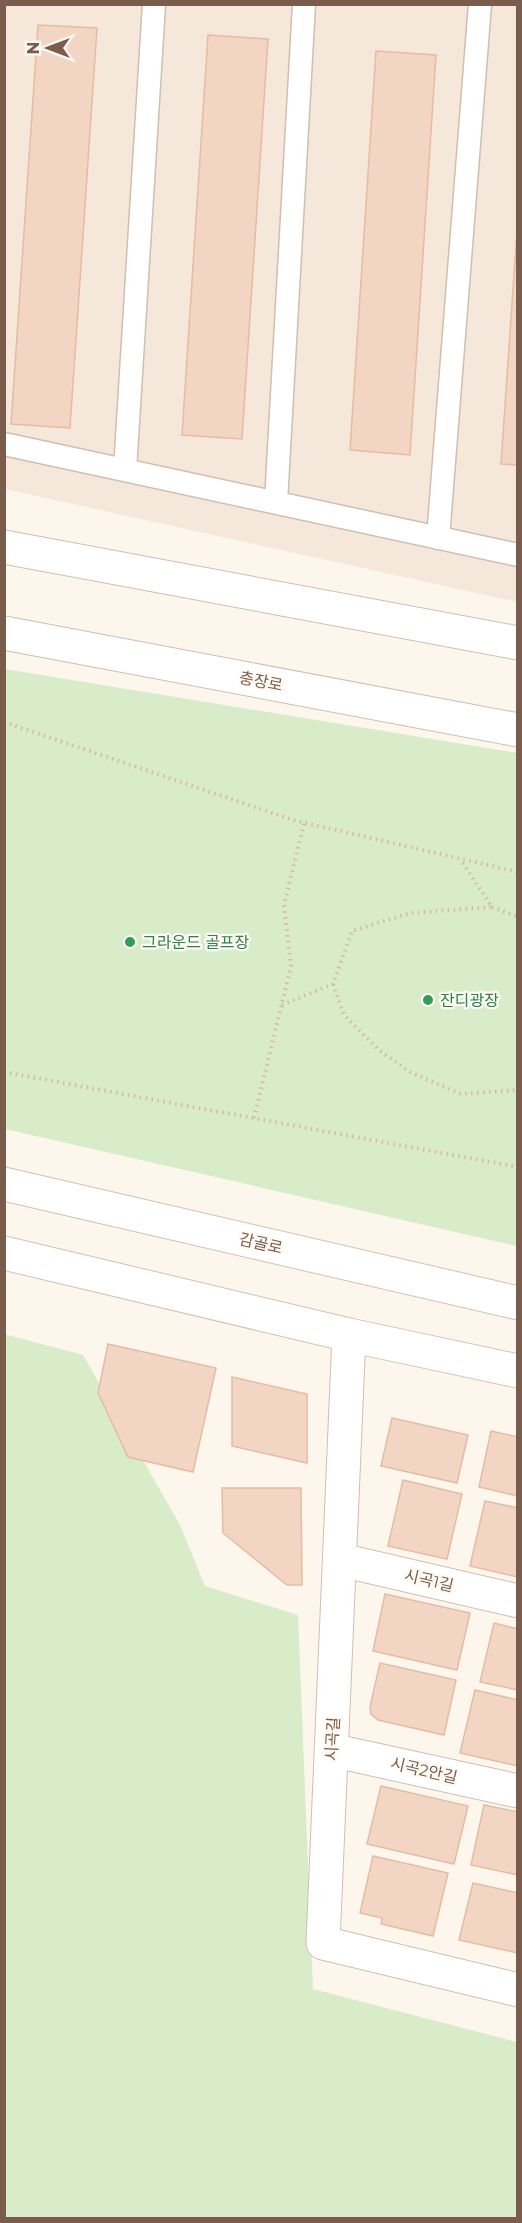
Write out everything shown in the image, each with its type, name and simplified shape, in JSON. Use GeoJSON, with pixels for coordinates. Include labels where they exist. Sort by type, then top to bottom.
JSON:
{"type":"FeatureCollection","features":[{"type":"Feature","properties":{"kind":"street"},"geometry":{"type":"LineString","coordinates":[[4,548],[518,643]]}},
{"type":"Feature","properties":{"kind":"street","name":"충장로"},"geometry":{"type":"LineString","coordinates":[[4,633],[518,730]]}},
{"type":"Feature","properties":{"kind":"street","name":"감골로"},"geometry":{"type":"LineString","coordinates":[[4,1184],[518,1303]]}},
{"type":"Feature","properties":{"kind":"street"},"geometry":{"type":"LineString","coordinates":[[4,1253],[349,1335],[518,1371]]}},
{"type":"Feature","properties":{"kind":"street","name":"시곡길"},"geometry":{"type":"LineString","coordinates":[[349,1335],[323,1943],[518,1990]]}},
{"type":"Feature","properties":{"kind":"street","name":"시곡1길"},"geometry":{"type":"LineString","coordinates":[[341,1560],[518,1600]]}},
{"type":"Feature","properties":{"kind":"street","name":"시곡2안길"},"geometry":{"type":"LineString","coordinates":[[331,1750],[518,1791]]}},
{"type":"Feature","properties":{"kind":"lane"},"geometry":{"type":"LineString","coordinates":[[125,470],[154,4]]}},
{"type":"Feature","properties":{"kind":"lane"},"geometry":{"type":"LineString","coordinates":[[276,502],[304,4]]}},
{"type":"Feature","properties":{"kind":"lane"},"geometry":{"type":"LineString","coordinates":[[438,538],[480,4]]}},
{"type":"Feature","properties":{"kind":"lane"},"geometry":{"type":"LineString","coordinates":[[4,444],[518,555]]}},
{"type":"Feature","properties":{"kind":"path"},"geometry":{"type":"LineString","coordinates":[[4,722],[304,823],[518,872]]}},
{"type":"Feature","properties":{"kind":"path"},"geometry":{"type":"LineString","coordinates":[[254,1118],[291,966],[284,905],[304,823]]}},
{"type":"Feature","properties":{"kind":"path"},"geometry":{"type":"LineString","coordinates":[[460,859],[492,907]]}},
{"type":"Feature","properties":{"kind":"path"},"geometry":{"type":"LineString","coordinates":[[518,918],[492,907],[410,913],[352,931],[333,984],[344,1015],[379,1050],[410,1072],[461,1094],[518,1090]]}},
{"type":"Feature","properties":{"kind":"path"},"geometry":{"type":"LineString","coordinates":[[282,1005],[333,984]]}},
{"type":"Feature","properties":{"kind":"path"},"geometry":{"type":"LineString","coordinates":[[4,1072],[518,1167]]}},
{"type":"Feature","properties":{"kind":"shaded area"},"geometry":{"type":"Polygon","coordinates":[[[5,5],[517,5],[517,602],[5,489],[5,5]]]}},
{"type":"Feature","properties":{"kind":"green space"},"geometry":{"type":"Polygon","coordinates":[[[5,669],[517,753],[517,1246],[5,1129],[5,669]]]}},
{"type":"Feature","properties":{"kind":"green space"},"geometry":{"type":"Polygon","coordinates":[[[4,1334],[83,1355],[180,1525],[205,1586],[298,1615],[313,1989],[517,2042],[517,2218],[5,2218],[4,1334]]]}},
{"type":"Feature","properties":{"kind":"building"},"geometry":{"type":"Polygon","coordinates":[[[38,25],[97,28],[70,428],[11,424],[38,25]]]}},
{"type":"Feature","properties":{"kind":"building"},"geometry":{"type":"Polygon","coordinates":[[[208,35],[268,39],[242,439],[182,435],[208,35]]]}},
{"type":"Feature","properties":{"kind":"building"},"geometry":{"type":"Polygon","coordinates":[[[376,51],[436,55],[410,455],[350,450],[376,51]]]}},
{"type":"Feature","properties":{"kind":"building"},"geometry":{"type":"Polygon","coordinates":[[[518,216],[518,465],[501,464],[518,216]]]}},
{"type":"Feature","properties":{"kind":"building"},"geometry":{"type":"Polygon","coordinates":[[[108,1344],[216,1368],[193,1472],[128,1457],[98,1393],[108,1344]]]}},
{"type":"Feature","properties":{"kind":"building"},"geometry":{"type":"Polygon","coordinates":[[[232,1377],[307,1394],[307,1463],[232,1446],[232,1377]]]}},
{"type":"Feature","properties":{"kind":"building"},"geometry":{"type":"Polygon","coordinates":[[[392,1418],[468,1435],[457,1483],[381,1466],[392,1418]]]}},
{"type":"Feature","properties":{"kind":"building"},"geometry":{"type":"Polygon","coordinates":[[[491,1431],[518,1437],[518,1496],[479,1487],[491,1431]]]}},
{"type":"Feature","properties":{"kind":"building"},"geometry":{"type":"Polygon","coordinates":[[[403,1480],[462,1494],[447,1559],[388,1546],[403,1480]]]}},
{"type":"Feature","properties":{"kind":"building"},"geometry":{"type":"Polygon","coordinates":[[[222,1488],[301,1488],[302,1585],[287,1585],[223,1533],[222,1488]]]}},
{"type":"Feature","properties":{"kind":"building"},"geometry":{"type":"Polygon","coordinates":[[[485,1501],[518,1508],[518,1577],[470,1566],[485,1501]]]}},
{"type":"Feature","properties":{"kind":"building"},"geometry":{"type":"Polygon","coordinates":[[[385,1594],[470,1613],[457,1670],[373,1651],[385,1594]]]}},
{"type":"Feature","properties":{"kind":"building"},"geometry":{"type":"Polygon","coordinates":[[[494,1623],[518,1629],[518,1690],[480,1682],[494,1623]]]}},
{"type":"Feature","properties":{"kind":"building"},"geometry":{"type":"Polygon","coordinates":[[[380,1663],[456,1680],[444,1735],[378,1720],[371,1714],[370,1707],[380,1663]]]}},
{"type":"Feature","properties":{"kind":"building"},"geometry":{"type":"Polygon","coordinates":[[[475,1690],[518,1700],[518,1766],[460,1753],[475,1690]]]}},
{"type":"Feature","properties":{"kind":"building"},"geometry":{"type":"Polygon","coordinates":[[[381,1786],[468,1806],[454,1864],[367,1844],[381,1786]]]}},
{"type":"Feature","properties":{"kind":"building"},"geometry":{"type":"Polygon","coordinates":[[[484,1805],[518,1812],[518,1875],[471,1865],[484,1805]]]}},
{"type":"Feature","properties":{"kind":"building"},"geometry":{"type":"Polygon","coordinates":[[[373,1856],[448,1873],[433,1936],[381,1924],[382,1918],[360,1913],[373,1856]]]}},
{"type":"Feature","properties":{"kind":"building"},"geometry":{"type":"Polygon","coordinates":[[[473,1883],[518,1893],[518,1953],[459,1940],[473,1883]]]}},
{"type":"Feature","properties":{"kind":"place","name":"그라운드 골프장"},"geometry":{"type":"Point","coordinates":[130,942]}},
{"type":"Feature","properties":{"kind":"place","name":"잔디광장"},"geometry":{"type":"Point","coordinates":[428,1000]}}]}
